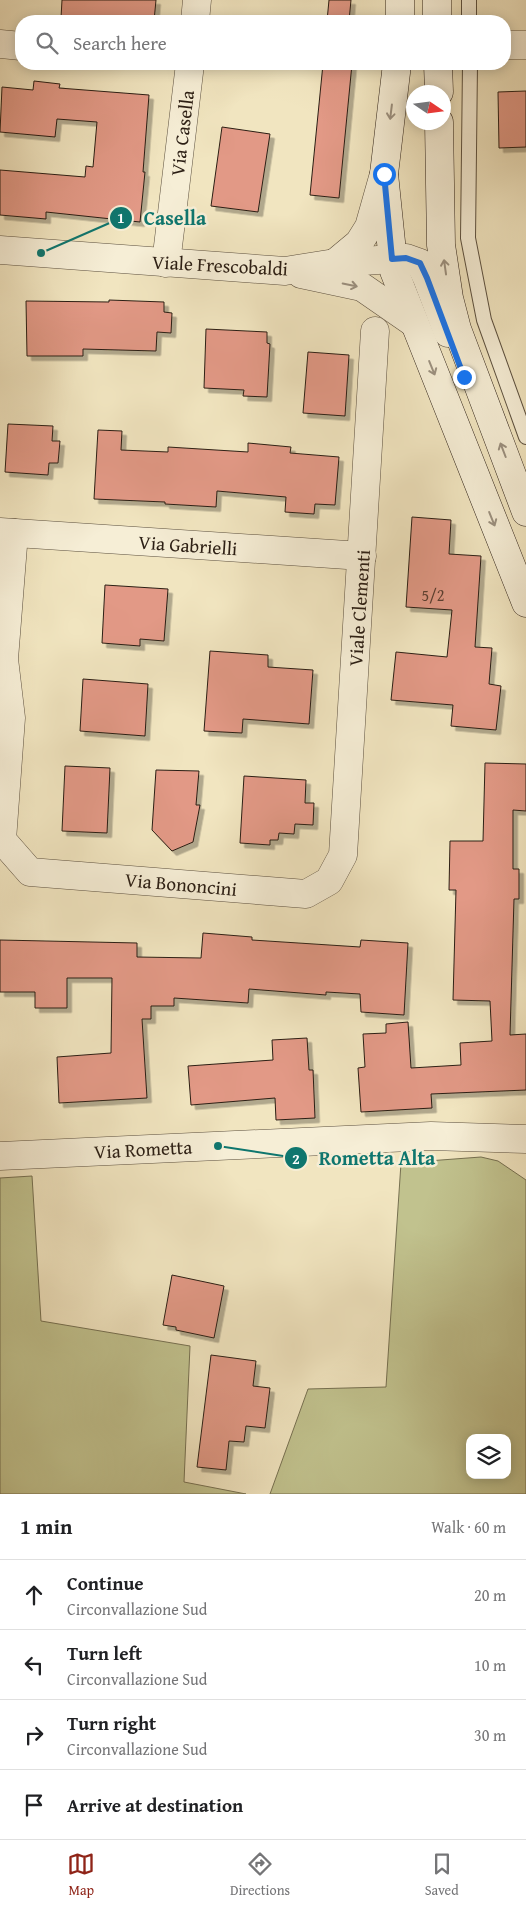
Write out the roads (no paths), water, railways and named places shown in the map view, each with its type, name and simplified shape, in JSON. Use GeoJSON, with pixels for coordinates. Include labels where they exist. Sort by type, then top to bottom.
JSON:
{"type":"FeatureCollection","features":[{"type":"Feature","properties":{"kind":"street"},"geometry":{"type":"LineString","coordinates":[[196,15],[197,0]]}},
{"type":"Feature","properties":{"kind":"street"},"geometry":{"type":"LineString","coordinates":[[400,0],[400,15]]}},
{"type":"Feature","properties":{"kind":"street"},"geometry":{"type":"LineString","coordinates":[[437,0],[438,15]]}},
{"type":"Feature","properties":{"kind":"street"},"geometry":{"type":"LineString","coordinates":[[0,44],[15,45]]}},
{"type":"Feature","properties":{"kind":"street"},"geometry":{"type":"LineString","coordinates":[[511,45],[526,45]]}},
{"type":"Feature","properties":{"kind":"street","name":"Via Casella"},"geometry":{"type":"LineString","coordinates":[[166,263],[189,70]]}},
{"type":"Feature","properties":{"kind":"street"},"geometry":{"type":"LineString","coordinates":[[336,263],[359,243],[369,226],[384,174],[396,70]]}},
{"type":"Feature","properties":{"kind":"street"},"geometry":{"type":"LineString","coordinates":[[438,70],[439,85]]}},
{"type":"Feature","properties":{"kind":"street"},"geometry":{"type":"LineString","coordinates":[[439,130],[441,245],[449,298],[457,329],[526,512]]}},
{"type":"Feature","properties":{"kind":"street"},"geometry":{"type":"LineString","coordinates":[[384,174],[394,271],[526,603]]}},
{"type":"Feature","properties":{"kind":"street","name":"Viale Frescobaldi"},"geometry":{"type":"LineString","coordinates":[[0,250],[285,271],[336,263],[406,258],[420,263],[464,377],[476,381]]}},
{"type":"Feature","properties":{"kind":"street"},"geometry":{"type":"LineString","coordinates":[[285,271],[362,287],[414,323]]}},
{"type":"Feature","properties":{"kind":"street","name":"Viale Clementi"},"geometry":{"type":"LineString","coordinates":[[329,881],[343,855],[375,331]]}},
{"type":"Feature","properties":{"kind":"street","name":"Via Gabrielli"},"geometry":{"type":"LineString","coordinates":[[7,532],[362,556]]}},
{"type":"Feature","properties":{"kind":"street","name":"Via Bononcini"},"geometry":{"type":"LineString","coordinates":[[7,532],[4,659],[11,718],[2,840],[30,872],[306,894],[329,881]]}},
{"type":"Feature","properties":{"kind":"street","name":"Via Rometta"},"geometry":{"type":"LineString","coordinates":[[0,1156],[431,1136],[526,1139]]}},
{"type":"Feature","properties":{"kind":"lane"},"geometry":{"type":"LineString","coordinates":[[468,0],[469,15]]}},
{"type":"Feature","properties":{"kind":"lane"},"geometry":{"type":"LineString","coordinates":[[470,70],[468,238],[484,320],[526,438]]}},
{"type":"Feature","properties":{"kind":"place","name":"Casella"},"geometry":{"type":"Point","coordinates":[41,253]}},
{"type":"Feature","properties":{"kind":"place","name":"Rometta Alta"},"geometry":{"type":"Point","coordinates":[218,1146]}}]}
